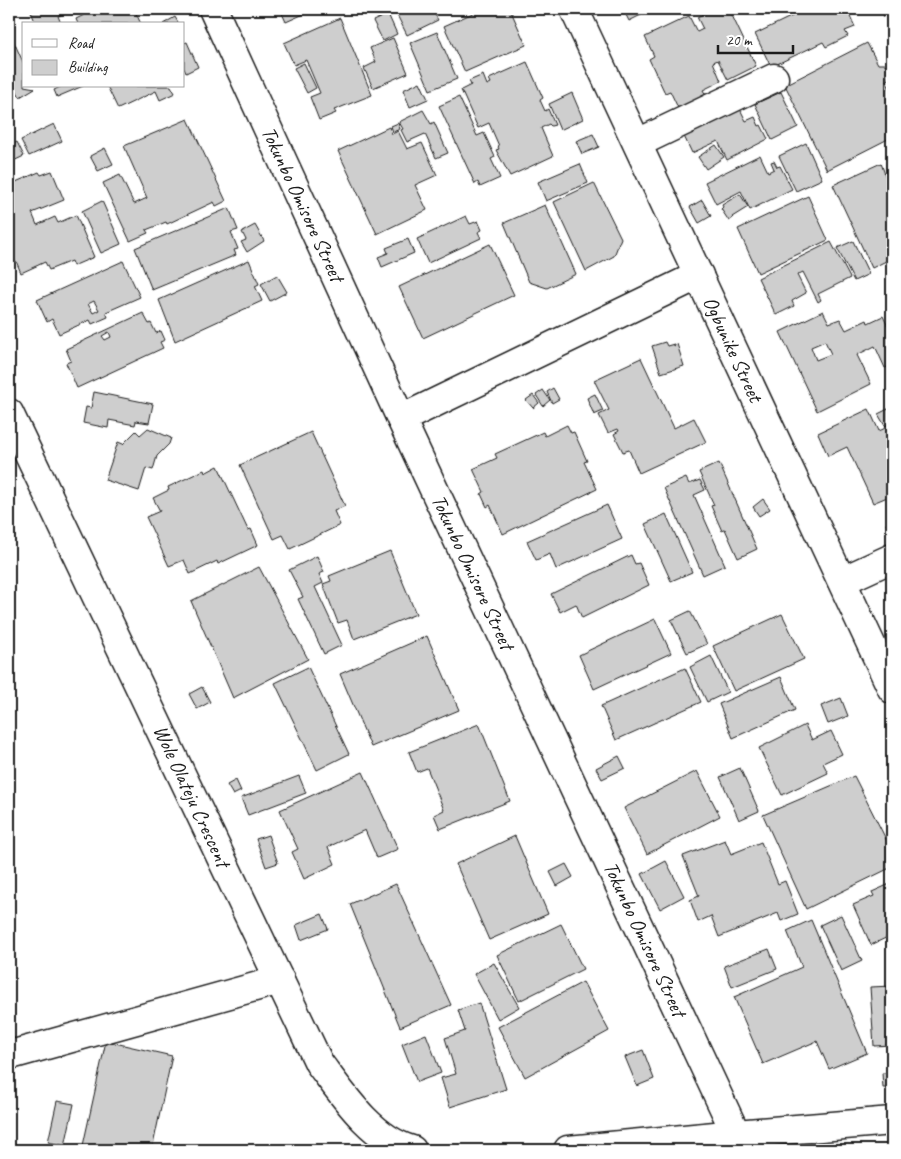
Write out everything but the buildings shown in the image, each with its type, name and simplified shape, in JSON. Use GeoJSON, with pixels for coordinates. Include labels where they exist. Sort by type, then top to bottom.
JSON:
{"type":"FeatureCollection","features":[{"type":"Feature","properties":{"kind":"street","name":"Tokunbo Omisore Street"},"geometry":{"type":"LineString","coordinates":[[213,9],[401,419],[736,1134]]}},
{"type":"Feature","properties":{"kind":"street","name":"Ogbunike Street"},"geometry":{"type":"LineString","coordinates":[[574,9],[892,689]]}},
{"type":"Feature","properties":{"kind":"street"},"geometry":{"type":"LineString","coordinates":[[638,143],[774,78]]}},
{"type":"Feature","properties":{"kind":"street"},"geometry":{"type":"LineString","coordinates":[[401,419],[698,275]]}},
{"type":"Feature","properties":{"kind":"street","name":"Wole Olateju Crescent"},"geometry":{"type":"LineString","coordinates":[[9,413],[319,1062],[342,1093],[371,1126],[403,1148],[412,1150]]}},
{"type":"Feature","properties":{"kind":"street"},"geometry":{"type":"LineString","coordinates":[[842,581],[892,558]]}},
{"type":"Feature","properties":{"kind":"street"},"geometry":{"type":"LineString","coordinates":[[9,1052],[14,1054],[280,980]]}},
{"type":"Feature","properties":{"kind":"street"},"geometry":{"type":"LineString","coordinates":[[568,1150],[892,1121]]}}]}
